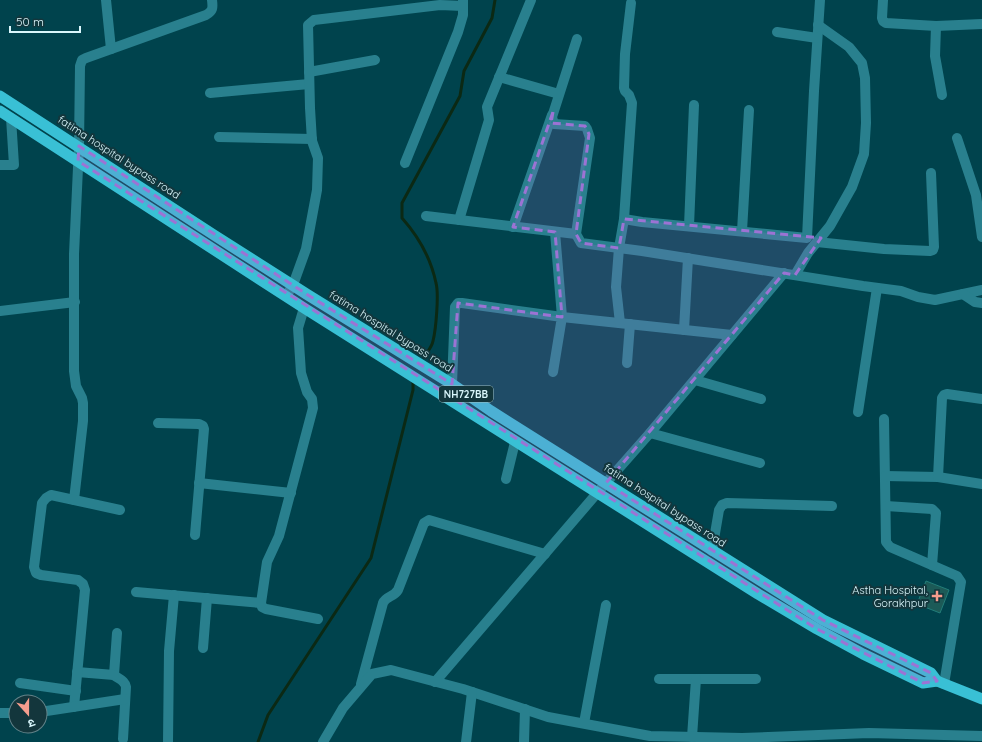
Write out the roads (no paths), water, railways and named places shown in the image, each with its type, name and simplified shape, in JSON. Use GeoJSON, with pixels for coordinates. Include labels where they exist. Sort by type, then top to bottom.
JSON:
{"type":"FeatureCollection","features":[{"type":"Feature","properties":{"kind":"highway","name":"fatima hospital bypass road"},"geometry":{"type":"LineString","coordinates":[[0,96],[214,235],[452,384],[712,551],[823,620],[931,673],[940,682]]}},
{"type":"Feature","properties":{"kind":"highway","name":"fatima hospital bypass road"},"geometry":{"type":"LineString","coordinates":[[0,112],[515,442],[598,492],[758,594],[816,629],[923,682],[940,682],[982,699]]}},
{"type":"Feature","properties":{"kind":"highway"},"geometry":{"type":"LineString","coordinates":[[484,422],[492,411]]}},
{"type":"Feature","properties":{"kind":"street"},"geometry":{"type":"LineString","coordinates":[[106,0],[112,49]]}},
{"type":"Feature","properties":{"kind":"street"},"geometry":{"type":"LineString","coordinates":[[74,500],[83,415],[82,398],[76,386],[74,371],[74,254],[80,66],[82,60],[86,58],[206,15],[211,12],[213,7],[212,0]]}},
{"type":"Feature","properties":{"kind":"street"},"geometry":{"type":"LineString","coordinates":[[459,220],[489,120],[487,107],[531,0]]}},
{"type":"Feature","properties":{"kind":"street"},"geometry":{"type":"LineString","coordinates":[[807,238],[820,0]]}},
{"type":"Feature","properties":{"kind":"street"},"geometry":{"type":"LineString","coordinates":[[883,0],[883,21],[936,26],[982,24]]}},
{"type":"Feature","properties":{"kind":"street"},"geometry":{"type":"LineString","coordinates":[[286,296],[293,285],[306,249],[316,190],[318,158],[312,139],[308,25],[314,20],[463,3],[463,15],[458,32],[405,162]]}},
{"type":"Feature","properties":{"kind":"street"},"geometry":{"type":"LineString","coordinates":[[627,363],[625,324],[616,287],[619,248],[624,219],[632,103],[630,94],[625,91],[624,88],[625,54],[631,4]]}},
{"type":"Feature","properties":{"kind":"street"},"geometry":{"type":"LineString","coordinates":[[795,275],[808,253],[830,226],[852,187],[864,154],[866,108],[865,78],[862,63],[849,47],[818,25]]}},
{"type":"Feature","properties":{"kind":"street"},"geometry":{"type":"LineString","coordinates":[[936,26],[935,56],[942,95]]}},
{"type":"Feature","properties":{"kind":"street"},"geometry":{"type":"LineString","coordinates":[[777,32],[817,38]]}},
{"type":"Feature","properties":{"kind":"street"},"geometry":{"type":"LineString","coordinates":[[513,227],[577,39]]}},
{"type":"Feature","properties":{"kind":"street"},"geometry":{"type":"LineString","coordinates":[[309,72],[375,60]]}},
{"type":"Feature","properties":{"kind":"street"},"geometry":{"type":"LineString","coordinates":[[499,77],[559,94]]}},
{"type":"Feature","properties":{"kind":"street"},"geometry":{"type":"LineString","coordinates":[[210,93],[309,84]]}},
{"type":"Feature","properties":{"kind":"street"},"geometry":{"type":"LineString","coordinates":[[688,226],[694,105]]}},
{"type":"Feature","properties":{"kind":"street"},"geometry":{"type":"LineString","coordinates":[[742,231],[749,110]]}},
{"type":"Feature","properties":{"kind":"street"},"geometry":{"type":"LineString","coordinates":[[553,112],[552,117],[554,124],[585,126],[590,134],[576,234],[581,243],[902,291],[918,297],[935,300],[982,290]]}},
{"type":"Feature","properties":{"kind":"street"},"geometry":{"type":"LineString","coordinates":[[0,165],[14,165],[11,118]]}},
{"type":"Feature","properties":{"kind":"street"},"geometry":{"type":"LineString","coordinates":[[219,137],[312,139]]}},
{"type":"Feature","properties":{"kind":"street"},"geometry":{"type":"LineString","coordinates":[[957,138],[979,195],[982,237]]}},
{"type":"Feature","properties":{"kind":"street"},"geometry":{"type":"LineString","coordinates":[[624,219],[807,238],[884,249],[930,251],[933,250],[934,246],[931,173]]}},
{"type":"Feature","properties":{"kind":"street"},"geometry":{"type":"LineString","coordinates":[[426,216],[576,234]]}},
{"type":"Feature","properties":{"kind":"street"},"geometry":{"type":"LineString","coordinates":[[553,372],[562,317],[555,232]]}},
{"type":"Feature","properties":{"kind":"street"},"geometry":{"type":"LineString","coordinates":[[684,330],[688,258]]}},
{"type":"Feature","properties":{"kind":"street"},"geometry":{"type":"LineString","coordinates":[[435,682],[650,433],[784,273]]}},
{"type":"Feature","properties":{"kind":"street"},"geometry":{"type":"LineString","coordinates":[[858,412],[877,288]]}},
{"type":"Feature","properties":{"kind":"street"},"geometry":{"type":"LineString","coordinates":[[963,294],[975,302],[982,303]]}},
{"type":"Feature","properties":{"kind":"street"},"geometry":{"type":"LineString","coordinates":[[0,311],[75,302]]}},
{"type":"Feature","properties":{"kind":"street"},"geometry":{"type":"LineString","coordinates":[[452,384],[455,307],[458,303],[562,317],[732,335]]}},
{"type":"Feature","properties":{"kind":"street"},"geometry":{"type":"LineString","coordinates":[[304,308],[298,328],[301,373],[307,392],[312,399],[313,408],[280,536],[267,562],[261,603],[262,607],[266,609],[318,618]]}},
{"type":"Feature","properties":{"kind":"street"},"geometry":{"type":"LineString","coordinates":[[695,380],[761,399]]}},
{"type":"Feature","properties":{"kind":"street"},"geometry":{"type":"LineString","coordinates":[[938,476],[942,398],[947,394],[982,399]]}},
{"type":"Feature","properties":{"kind":"street"},"geometry":{"type":"LineString","coordinates":[[884,418],[886,542],[957,576],[961,582],[940,682]]}},
{"type":"Feature","properties":{"kind":"street"},"geometry":{"type":"LineString","coordinates":[[158,423],[199,424],[203,426],[204,429],[195,535]]}},
{"type":"Feature","properties":{"kind":"street"},"geometry":{"type":"LineString","coordinates":[[650,433],[760,463]]}},
{"type":"Feature","properties":{"kind":"street"},"geometry":{"type":"LineString","coordinates":[[506,479],[515,442]]}},
{"type":"Feature","properties":{"kind":"street"},"geometry":{"type":"LineString","coordinates":[[885,476],[938,476],[982,484]]}},
{"type":"Feature","properties":{"kind":"street"},"geometry":{"type":"LineString","coordinates":[[199,483],[291,493]]}},
{"type":"Feature","properties":{"kind":"street"},"geometry":{"type":"LineString","coordinates":[[74,707],[85,590],[83,584],[78,580],[40,575],[36,572],[34,567],[42,503],[51,495],[120,510]]}},
{"type":"Feature","properties":{"kind":"street"},"geometry":{"type":"LineString","coordinates":[[712,551],[719,510],[722,505],[727,503],[832,506]]}},
{"type":"Feature","properties":{"kind":"street"},"geometry":{"type":"LineString","coordinates":[[886,506],[935,510],[932,565]]}},
{"type":"Feature","properties":{"kind":"street"},"geometry":{"type":"LineString","coordinates":[[360,688],[383,603],[398,590],[426,521],[429,520],[545,554]]}},
{"type":"Feature","properties":{"kind":"street"},"geometry":{"type":"LineString","coordinates":[[136,592],[261,603]]}},
{"type":"Feature","properties":{"kind":"street"},"geometry":{"type":"LineString","coordinates":[[168,742],[169,651],[174,595]]}},
{"type":"Feature","properties":{"kind":"street"},"geometry":{"type":"LineString","coordinates":[[203,648],[207,598]]}},
{"type":"Feature","properties":{"kind":"street"},"geometry":{"type":"LineString","coordinates":[[584,723],[606,605]]}},
{"type":"Feature","properties":{"kind":"street"},"geometry":{"type":"LineString","coordinates":[[114,675],[117,633]]}},
{"type":"Feature","properties":{"kind":"street"},"geometry":{"type":"LineString","coordinates":[[323,742],[343,708],[372,674],[391,670],[472,692],[548,717],[584,723],[632,737],[692,737],[741,740],[869,733],[909,738],[982,736]]}},
{"type":"Feature","properties":{"kind":"street"},"geometry":{"type":"LineString","coordinates":[[77,672],[114,675],[126,684],[123,739]]}},
{"type":"Feature","properties":{"kind":"street"},"geometry":{"type":"LineString","coordinates":[[659,679],[756,679]]}},
{"type":"Feature","properties":{"kind":"street"},"geometry":{"type":"LineString","coordinates":[[692,737],[696,679]]}},
{"type":"Feature","properties":{"kind":"street"},"geometry":{"type":"LineString","coordinates":[[20,684],[76,691]]}},
{"type":"Feature","properties":{"kind":"street"},"geometry":{"type":"LineString","coordinates":[[466,742],[472,692]]}},
{"type":"Feature","properties":{"kind":"street"},"geometry":{"type":"LineString","coordinates":[[48,711],[125,699]]}},
{"type":"Feature","properties":{"kind":"street"},"geometry":{"type":"LineString","coordinates":[[524,742],[525,709]]}},
{"type":"Feature","properties":{"kind":"waterway"},"geometry":{"type":"LineString","coordinates":[[424,357],[432,345],[434,336],[437,312],[437,288],[431,265],[423,248],[402,218],[402,203],[460,96],[464,71],[492,18],[495,0]]}},
{"type":"Feature","properties":{"kind":"waterway"},"geometry":{"type":"LineString","coordinates":[[258,742],[268,715],[371,558],[413,390],[413,382]]}},
{"type":"Feature","properties":{"kind":"place","name":"Astha Hospital, Gorakhpur"},"geometry":{"type":"Point","coordinates":[937,596]}}]}
